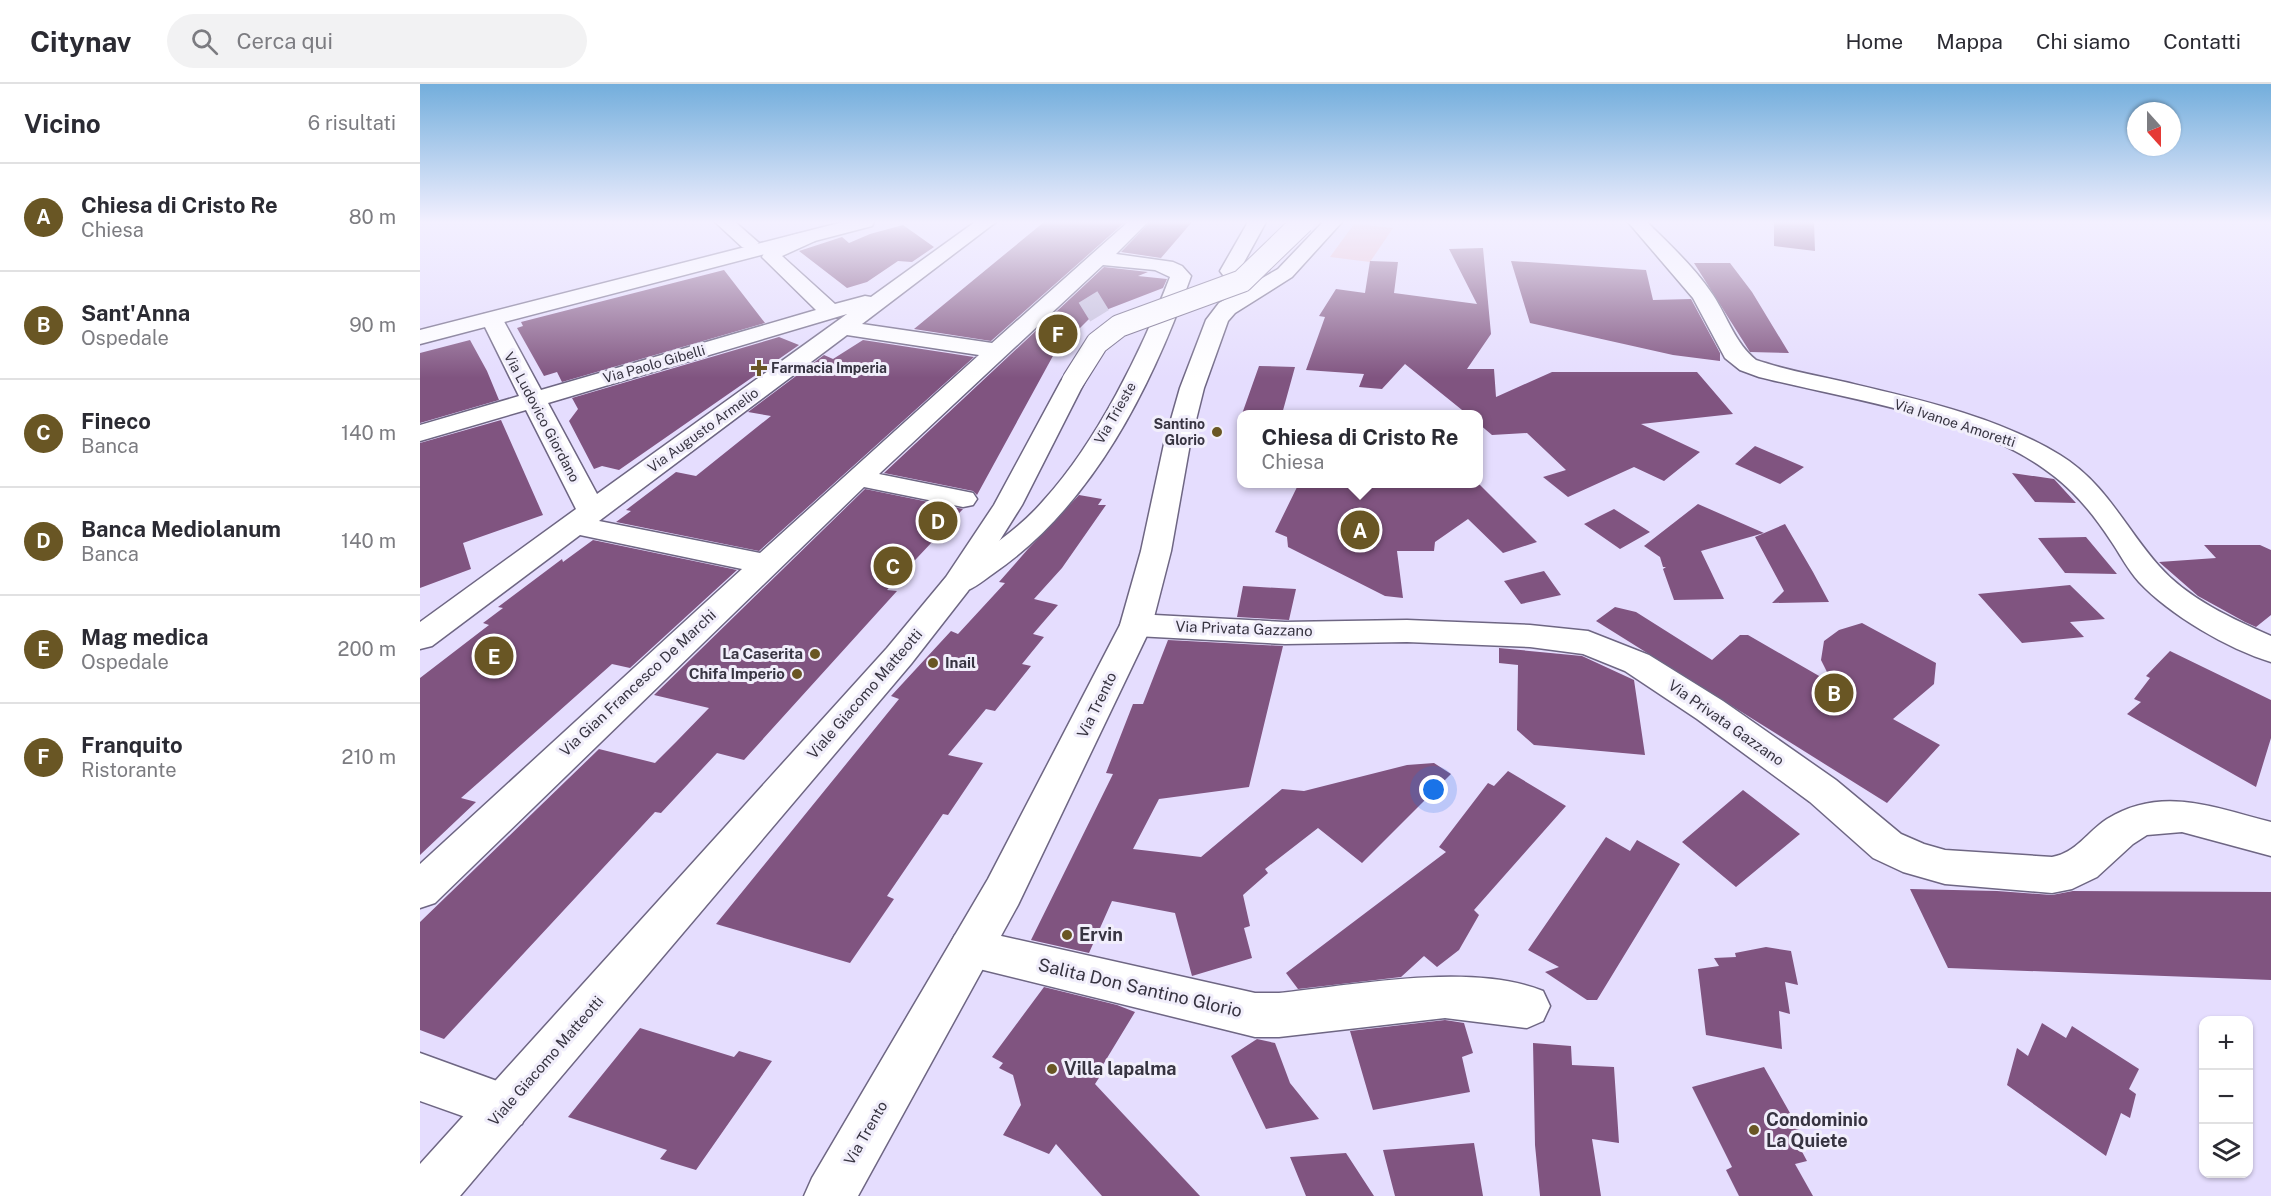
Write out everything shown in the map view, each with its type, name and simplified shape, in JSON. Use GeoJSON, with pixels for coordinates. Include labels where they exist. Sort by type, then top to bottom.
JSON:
{"type":"FeatureCollection","features":[{"type":"Feature","properties":{"kind":"street"},"geometry":{"type":"LineString","coordinates":[[420,326],[625,274]]}},
{"type":"Feature","properties":{"kind":"street"},"geometry":{"type":"LineString","coordinates":[[420,337],[668,274]]}},
{"type":"Feature","properties":{"kind":"street"},"geometry":{"type":"LineString","coordinates":[[789,274],[837,320],[996,351]]}},
{"type":"Feature","properties":{"kind":"street","name":"Via Augusto Armelio"},"geometry":{"type":"LineString","coordinates":[[420,638],[581,520],[837,320],[887,295],[916,274]]}},
{"type":"Feature","properties":{"kind":"street","name":"Via Gian Francesco De Marchi"},"geometry":{"type":"LineString","coordinates":[[420,890],[765,564],[996,351],[1082,288],[1091,274]]}},
{"type":"Feature","properties":{"kind":"street","name":"Via Trieste"},"geometry":{"type":"LineString","coordinates":[[957,584],[997,557],[1054,507],[1098,445],[1157,336],[1180,276],[1179,274]]}},
{"type":"Feature","properties":{"kind":"street","name":"Viale Giacomo Matteotti"},"geometry":{"type":"LineString","coordinates":[[426,1196],[899,656],[957,584],[1011,498],[1073,381],[1097,344],[1119,326],[1242,281],[1249,274]]}},
{"type":"Feature","properties":{"kind":"street","name":"Via Trento"},"geometry":{"type":"LineString","coordinates":[[830,1196],[1017,865],[1136,625],[1156,551],[1174,457],[1192,388],[1216,320],[1226,302],[1283,274]]}},
{"type":"Feature","properties":{"kind":"street","name":"Via Ivanoe Amoretti"},"geometry":{"type":"LineString","coordinates":[[1686,274],[1703,296],[1733,353],[1740,360],[1767,372],[1959,421],[2031,450],[2062,469],[2093,496],[2149,574],[2160,585],[2196,610],[2271,650]]}},
{"type":"Feature","properties":{"kind":"street"},"geometry":{"type":"LineString","coordinates":[[492,319],[492,314],[497,310],[548,293]]}},
{"type":"Feature","properties":{"kind":"street","name":"Via Ludovico Giordano"},"geometry":{"type":"LineString","coordinates":[[492,319],[591,510],[581,520]]}},
{"type":"Feature","properties":{"kind":"street","name":"Via Paolo Gibelli"},"geometry":{"type":"LineString","coordinates":[[420,433],[533,400],[837,320]]}},
{"type":"Feature","properties":{"kind":"street"},"geometry":{"type":"LineString","coordinates":[[1106,326],[1157,336]]}},
{"type":"Feature","properties":{"kind":"street"},"geometry":{"type":"LineString","coordinates":[[858,478],[963,499]]}},
{"type":"Feature","properties":{"kind":"street"},"geometry":{"type":"LineString","coordinates":[[581,520],[765,564]]}},
{"type":"Feature","properties":{"kind":"street","name":"Via Privata Gazzano"},"geometry":{"type":"LineString","coordinates":[[1136,625],[1285,633],[1407,632],[1520,636],[1588,643],[1637,663],[1710,710],[1823,791],[1887,846],[1917,860],[1945,867],[2052,875],[2072,871],[2083,865],[2129,826],[2140,820],[2168,816],[2182,816],[2271,839]]}},
{"type":"Feature","properties":{"kind":"street","name":"Salita Don Santino Glorio"},"geometry":{"type":"LineString","coordinates":[[970,950],[1255,1015],[1279,1015],[1445,997],[1527,1006]]}},
{"type":"Feature","properties":{"kind":"street"},"geometry":{"type":"LineString","coordinates":[[420,1077],[505,1107]]}},
{"type":"Feature","properties":{"kind":"building"},"geometry":{"type":"Polygon","coordinates":[[[709,274],[727,274],[765,323],[562,382],[557,372],[544,376],[517,328],[523,326],[521,322],[709,274]]]}},
{"type":"Feature","properties":{"kind":"building"},"geometry":{"type":"Polygon","coordinates":[[[829,274],[879,274],[867,282],[847,288],[829,274]]]}},
{"type":"Feature","properties":{"kind":"building"},"geometry":{"type":"Polygon","coordinates":[[[981,274],[1067,274],[991,341],[914,329],[981,274]]]}},
{"type":"Feature","properties":{"kind":"building"},"geometry":{"type":"Polygon","coordinates":[[[1097,274],[1143,274],[1138,276],[1167,279],[1163,288],[1093,315],[1054,354],[977,495],[973,491],[884,473],[1097,274]]]}},
{"type":"Feature","properties":{"kind":"building"},"geometry":{"type":"Polygon","coordinates":[[[1368,274],[1396,274],[1394,293],[1477,304],[1462,274],[1485,274],[1491,334],[1467,369],[1494,369],[1496,397],[1552,372],[1697,372],[1733,414],[1641,424],[1700,452],[1664,481],[1634,467],[1568,497],[1543,477],[1566,470],[1527,433],[1492,435],[1483,427],[1483,410],[1462,410],[1405,364],[1382,389],[1359,387],[1364,374],[1306,370],[1325,317],[1319,316],[1336,289],[1365,293],[1368,274]]]}},
{"type":"Feature","properties":{"kind":"building"},"geometry":{"type":"Polygon","coordinates":[[[1515,274],[1647,274],[1653,300],[1691,299],[1720,353],[1720,361],[1673,355],[1530,323],[1515,274]]]}},
{"type":"Feature","properties":{"kind":"building"},"geometry":{"type":"Polygon","coordinates":[[[1701,274],[1738,274],[1789,353],[1750,352],[1701,274]]]}},
{"type":"Feature","properties":{"kind":"building"},"geometry":{"type":"Polygon","coordinates":[[[779,337],[799,345],[619,470],[602,466],[594,469],[569,421],[578,409],[572,398],[779,337]]]}},
{"type":"Feature","properties":{"kind":"building"},"geometry":{"type":"Polygon","coordinates":[[[470,340],[487,371],[499,400],[420,423],[420,353],[470,340]]]}},
{"type":"Feature","properties":{"kind":"building"},"geometry":{"type":"Polygon","coordinates":[[[863,340],[974,357],[759,551],[616,522],[631,511],[626,510],[676,472],[696,476],[771,416],[748,412],[824,355],[833,359],[863,340]]]}},
{"type":"Feature","properties":{"kind":"building"},"geometry":{"type":"Polygon","coordinates":[[[1259,366],[1295,367],[1283,410],[1243,410],[1259,366]]]}},
{"type":"Feature","properties":{"kind":"building"},"geometry":{"type":"Polygon","coordinates":[[[501,420],[543,515],[463,543],[471,569],[420,588],[420,443],[501,420]]]}},
{"type":"Feature","properties":{"kind":"building"},"geometry":{"type":"Polygon","coordinates":[[[1755,446],[1804,467],[1780,484],[1735,464],[1755,446]]]}},
{"type":"Feature","properties":{"kind":"building"},"geometry":{"type":"Polygon","coordinates":[[[2012,473],[2054,479],[2076,503],[2035,502],[2012,473]]]}},
{"type":"Feature","properties":{"kind":"building"},"geometry":{"type":"Polygon","coordinates":[[[1297,488],[1483,488],[1537,542],[1503,553],[1468,519],[1435,542],[1434,551],[1397,551],[1403,598],[1385,596],[1288,547],[1287,537],[1275,532],[1297,488]]]}},
{"type":"Feature","properties":{"kind":"building"},"geometry":{"type":"Polygon","coordinates":[[[865,489],[963,509],[887,590],[897,591],[744,760],[717,753],[661,813],[655,812],[444,1039],[420,1030],[420,922],[599,749],[655,763],[709,708],[654,695],[865,489]]]}},
{"type":"Feature","properties":{"kind":"building"},"geometry":{"type":"Polygon","coordinates":[[[1079,495],[1102,499],[1098,505],[1106,505],[1062,568],[1034,599],[1058,605],[1033,634],[1044,637],[1022,664],[1031,666],[995,711],[986,709],[948,755],[983,763],[948,815],[943,814],[887,896],[894,899],[850,963],[716,924],[899,699],[891,696],[951,631],[958,634],[1005,583],[999,582],[1079,495]]]}},
{"type":"Feature","properties":{"kind":"building"},"geometry":{"type":"Polygon","coordinates":[[[1698,504],[1764,533],[1701,551],[1724,599],[1674,600],[1663,569],[1666,567],[1663,567],[1660,557],[1644,546],[1698,504]]]}},
{"type":"Feature","properties":{"kind":"building"},"geometry":{"type":"Polygon","coordinates":[[[1614,509],[1650,532],[1620,549],[1584,524],[1614,509]]]}},
{"type":"Feature","properties":{"kind":"building"},"geometry":{"type":"Polygon","coordinates":[[[1785,524],[1829,602],[1772,603],[1784,591],[1755,537],[1785,524]]]}},
{"type":"Feature","properties":{"kind":"building"},"geometry":{"type":"Polygon","coordinates":[[[2086,537],[2117,574],[2065,573],[2038,538],[2086,537]]]}},
{"type":"Feature","properties":{"kind":"building"},"geometry":{"type":"Polygon","coordinates":[[[593,540],[737,570],[630,668],[612,664],[461,798],[476,802],[420,855],[420,678],[489,625],[483,623],[503,608],[498,607],[562,559],[563,562],[593,540]]]}},
{"type":"Feature","properties":{"kind":"building"},"geometry":{"type":"Polygon","coordinates":[[[2204,545],[2260,545],[2271,550],[2271,615],[2256,627],[2198,596],[2159,562],[2216,558],[2204,545]]]}},
{"type":"Feature","properties":{"kind":"building"},"geometry":{"type":"Polygon","coordinates":[[[1544,571],[1561,595],[1521,604],[1504,581],[1544,571]]]}},
{"type":"Feature","properties":{"kind":"building"},"geometry":{"type":"Polygon","coordinates":[[[2070,585],[2105,619],[2070,622],[2084,637],[2022,643],[1978,594],[2070,585]]]}},
{"type":"Feature","properties":{"kind":"building"},"geometry":{"type":"Polygon","coordinates":[[[1243,586],[1296,589],[1289,620],[1237,617],[1243,586]]]}},
{"type":"Feature","properties":{"kind":"building"},"geometry":{"type":"Polygon","coordinates":[[[1615,607],[1636,612],[1712,660],[1740,635],[1748,635],[1833,684],[1821,660],[1824,641],[1839,630],[1862,623],[1936,663],[1934,684],[1893,719],[1940,745],[1887,803],[1596,621],[1615,607]]]}},
{"type":"Feature","properties":{"kind":"building"},"geometry":{"type":"Polygon","coordinates":[[[1168,640],[1283,646],[1249,787],[1159,799],[1133,849],[1201,857],[1282,789],[1304,791],[1407,765],[1434,763],[1451,774],[1362,863],[1318,828],[1265,869],[1268,873],[1243,895],[1250,926],[1244,928],[1252,958],[1192,976],[1175,913],[1112,901],[1089,953],[1031,940],[1113,774],[1106,773],[1133,704],[1143,704],[1168,640]]]}},
{"type":"Feature","properties":{"kind":"building"},"geometry":{"type":"Polygon","coordinates":[[[1499,648],[1582,656],[1634,680],[1645,755],[1534,745],[1517,730],[1518,665],[1499,663],[1499,648]]]}},
{"type":"Feature","properties":{"kind":"building"},"geometry":{"type":"Polygon","coordinates":[[[2170,651],[2271,700],[2271,738],[2256,787],[2127,714],[2141,702],[2134,699],[2150,678],[2146,676],[2170,651]]]}},
{"type":"Feature","properties":{"kind":"building"},"geometry":{"type":"Polygon","coordinates":[[[1508,771],[1566,806],[1474,910],[1479,915],[1459,950],[1437,967],[1424,956],[1401,977],[1298,989],[1286,973],[1446,852],[1439,847],[1488,783],[1494,786],[1508,771]]]}},
{"type":"Feature","properties":{"kind":"building"},"geometry":{"type":"Polygon","coordinates":[[[1743,790],[1800,834],[1736,887],[1682,842],[1743,790]]]}},
{"type":"Feature","properties":{"kind":"building"},"geometry":{"type":"Polygon","coordinates":[[[1606,837],[1630,851],[1637,840],[1680,864],[1597,1000],[1587,1000],[1545,972],[1559,967],[1528,950],[1606,837]]]}},
{"type":"Feature","properties":{"kind":"building"},"geometry":{"type":"Polygon","coordinates":[[[1910,889],[2052,895],[2073,891],[2271,892],[2271,980],[1948,968],[1910,889]]]}},
{"type":"Feature","properties":{"kind":"building"},"geometry":{"type":"Polygon","coordinates":[[[1766,947],[1791,951],[1798,985],[1785,982],[1790,1014],[1779,1011],[1782,1049],[1706,1035],[1698,969],[1719,966],[1714,958],[1736,957],[1735,953],[1766,947]]]}},
{"type":"Feature","properties":{"kind":"building","name":"Villa lapalma"},"geometry":{"type":"Polygon","coordinates":[[[1044,987],[1117,1005],[1135,1012],[1101,1068],[1104,1070],[1095,1084],[1200,1196],[1102,1196],[1056,1144],[1049,1154],[1003,1135],[1021,1105],[1013,1075],[999,1068],[1003,1063],[992,1057],[1044,987]]]}},
{"type":"Feature","properties":{"kind":"building"},"geometry":{"type":"Polygon","coordinates":[[[1445,1020],[1464,1023],[1473,1053],[1462,1057],[1470,1092],[1373,1110],[1350,1031],[1445,1020]]]}},
{"type":"Feature","properties":{"kind":"building"},"geometry":{"type":"Polygon","coordinates":[[[2042,1023],[2066,1038],[2072,1026],[2139,1069],[2129,1089],[2136,1094],[2130,1118],[2121,1113],[2106,1156],[2007,1085],[2017,1048],[2028,1056],[2042,1023]]]}},
{"type":"Feature","properties":{"kind":"building"},"geometry":{"type":"Polygon","coordinates":[[[640,1028],[734,1057],[739,1051],[772,1061],[696,1170],[660,1159],[667,1150],[568,1117],[640,1028]]]}},
{"type":"Feature","properties":{"kind":"building"},"geometry":{"type":"Polygon","coordinates":[[[1257,1039],[1275,1043],[1290,1083],[1319,1119],[1266,1129],[1231,1056],[1257,1039]]]}},
{"type":"Feature","properties":{"kind":"building"},"geometry":{"type":"Polygon","coordinates":[[[1533,1043],[1571,1046],[1572,1065],[1614,1067],[1619,1143],[1592,1139],[1601,1196],[1540,1196],[1535,1145],[1533,1043]]]}},
{"type":"Feature","properties":{"kind":"building","name":"Condominio La Quiete"},"geometry":{"type":"Polygon","coordinates":[[[1764,1067],[1799,1129],[1791,1131],[1807,1161],[1795,1164],[1813,1196],[1739,1196],[1726,1170],[1732,1167],[1692,1087],[1764,1067]]]}},
{"type":"Feature","properties":{"kind":"building"},"geometry":{"type":"Polygon","coordinates":[[[1474,1143],[1483,1196],[1395,1196],[1383,1150],[1474,1143]]]}},
{"type":"Feature","properties":{"kind":"building"},"geometry":{"type":"Polygon","coordinates":[[[1346,1153],[1374,1196],[1306,1196],[1290,1157],[1346,1153]]]}},
{"type":"Feature","properties":{"kind":"tunnel"},"geometry":{"type":"LineString","coordinates":[[1088,297],[1106,326]]}},
{"type":"Feature","properties":{"kind":"place","name":"Franquito"},"geometry":{"type":"Point","coordinates":[1058,334]}},
{"type":"Feature","properties":{"kind":"place","name":"Farmacia Imperia"},"geometry":{"type":"Point","coordinates":[759,368]}},
{"type":"Feature","properties":{"kind":"place","name":"Santino Glorio"},"geometry":{"type":"Point","coordinates":[1217,432]}},
{"type":"Feature","properties":{"kind":"place","name":"Banca Mediolanum"},"geometry":{"type":"Point","coordinates":[938,521]}},
{"type":"Feature","properties":{"kind":"place","name":"Chiesa di Cristo Re"},"geometry":{"type":"Point","coordinates":[1360,530]}},
{"type":"Feature","properties":{"kind":"place","name":"Fineco"},"geometry":{"type":"Point","coordinates":[893,566]}},
{"type":"Feature","properties":{"kind":"place","name":"La Caserita"},"geometry":{"type":"Point","coordinates":[815,654]}},
{"type":"Feature","properties":{"kind":"place","name":"Mag medica"},"geometry":{"type":"Point","coordinates":[494,656]}},
{"type":"Feature","properties":{"kind":"place","name":"Inail"},"geometry":{"type":"Point","coordinates":[933,663]}},
{"type":"Feature","properties":{"kind":"place","name":"Chifa Imperio"},"geometry":{"type":"Point","coordinates":[797,674]}},
{"type":"Feature","properties":{"kind":"place","name":"Sant'Anna"},"geometry":{"type":"Point","coordinates":[1834,693]}},
{"type":"Feature","properties":{"kind":"place","name":"Ervin"},"geometry":{"type":"Point","coordinates":[1067,935]}},
{"type":"Feature","properties":{"kind":"place","name":"Villa lapalma"},"geometry":{"type":"Point","coordinates":[1052,1069]}},
{"type":"Feature","properties":{"kind":"place","name":"Condominio La Quiete"},"geometry":{"type":"Point","coordinates":[1754,1130]}}]}
